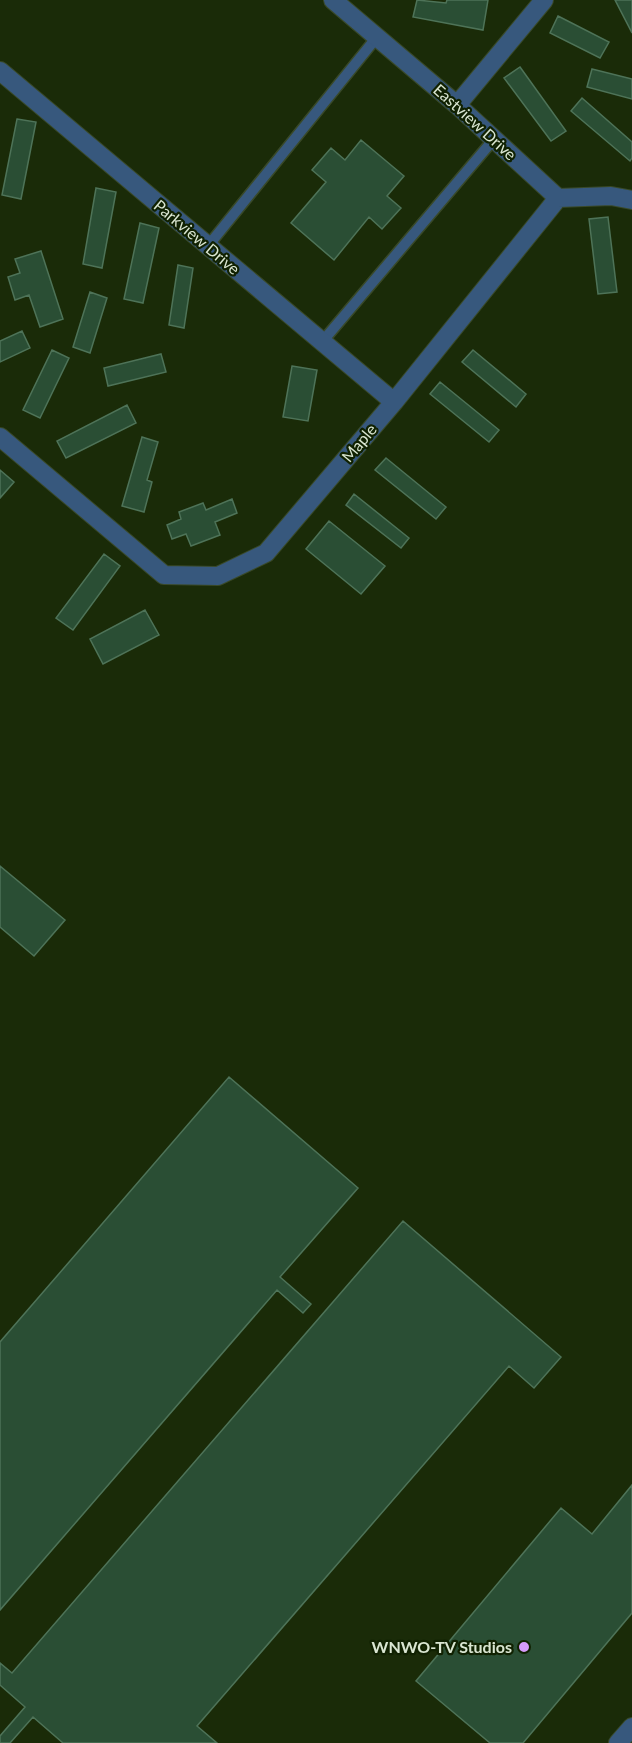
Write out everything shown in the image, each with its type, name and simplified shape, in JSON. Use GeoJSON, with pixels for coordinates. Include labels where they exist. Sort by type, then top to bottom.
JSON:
{"type":"FeatureCollection","features":[{"type":"Feature","properties":{"kind":"street","name":"Eastview Drive"},"geometry":{"type":"LineString","coordinates":[[333,0],[457,105],[558,198]]}},
{"type":"Feature","properties":{"kind":"street"},"geometry":{"type":"LineString","coordinates":[[457,105],[544,0]]}},
{"type":"Feature","properties":{"kind":"street","name":"Parkview Drive"},"geometry":{"type":"LineString","coordinates":[[0,71],[394,402]]}},
{"type":"Feature","properties":{"kind":"street"},"geometry":{"type":"LineString","coordinates":[[558,198],[611,196],[632,200]]}},
{"type":"Feature","properties":{"kind":"street","name":"Maple"},"geometry":{"type":"LineString","coordinates":[[0,437],[164,575],[218,576],[266,553],[394,402],[558,198]]}},
{"type":"Feature","properties":{"kind":"street"},"geometry":{"type":"LineString","coordinates":[[618,1743],[632,1727]]}},
{"type":"Feature","properties":{"kind":"lane"},"geometry":{"type":"LineString","coordinates":[[208,246],[377,37]]}},
{"type":"Feature","properties":{"kind":"lane"},"geometry":{"type":"LineString","coordinates":[[322,342],[494,139]]}},
{"type":"Feature","properties":{"kind":"building"},"geometry":{"type":"Polygon","coordinates":[[[417,0],[446,3],[447,0],[488,0],[483,30],[413,17],[417,0]]]}},
{"type":"Feature","properties":{"kind":"building"},"geometry":{"type":"Polygon","coordinates":[[[615,0],[632,0],[632,33],[615,0]]]}},
{"type":"Feature","properties":{"kind":"building"},"geometry":{"type":"Polygon","coordinates":[[[558,16],[609,42],[600,58],[550,33],[558,16]]]}},
{"type":"Feature","properties":{"kind":"building"},"geometry":{"type":"Polygon","coordinates":[[[520,67],[566,131],[551,141],[504,78],[520,67]]]}},
{"type":"Feature","properties":{"kind":"building"},"geometry":{"type":"Polygon","coordinates":[[[592,69],[632,79],[632,99],[587,87],[592,69]]]}},
{"type":"Feature","properties":{"kind":"building"},"geometry":{"type":"Polygon","coordinates":[[[582,98],[632,142],[630,161],[571,111],[582,98]]]}},
{"type":"Feature","properties":{"kind":"building"},"geometry":{"type":"Polygon","coordinates":[[[17,119],[36,122],[21,199],[2,195],[17,119]]]}},
{"type":"Feature","properties":{"kind":"building"},"geometry":{"type":"Polygon","coordinates":[[[361,140],[404,176],[387,196],[401,208],[382,229],[369,217],[334,260],[291,223],[326,182],[312,170],[331,148],[345,160],[361,140]]]}},
{"type":"Feature","properties":{"kind":"building"},"geometry":{"type":"Polygon","coordinates":[[[96,188],[116,192],[102,268],[83,264],[96,188]]]}},
{"type":"Feature","properties":{"kind":"building"},"geometry":{"type":"Polygon","coordinates":[[[608,217],[617,292],[598,294],[589,219],[608,217]]]}},
{"type":"Feature","properties":{"kind":"building"},"geometry":{"type":"Polygon","coordinates":[[[140,223],[159,228],[143,303],[124,299],[140,223]]]}},
{"type":"Feature","properties":{"kind":"building"},"geometry":{"type":"Polygon","coordinates":[[[41,251],[63,319],[40,327],[29,295],[15,300],[8,277],[20,273],[15,259],[41,251]]]}},
{"type":"Feature","properties":{"kind":"building"},"geometry":{"type":"Polygon","coordinates":[[[178,265],[193,268],[184,328],[169,325],[178,265]]]}},
{"type":"Feature","properties":{"kind":"building"},"geometry":{"type":"Polygon","coordinates":[[[90,292],[107,298],[90,353],[73,347],[90,292]]]}},
{"type":"Feature","properties":{"kind":"building"},"geometry":{"type":"Polygon","coordinates":[[[22,331],[30,348],[0,362],[0,341],[22,331]]]}},
{"type":"Feature","properties":{"kind":"building"},"geometry":{"type":"Polygon","coordinates":[[[52,350],[69,358],[40,418],[23,410],[52,350]]]}},
{"type":"Feature","properties":{"kind":"building"},"geometry":{"type":"Polygon","coordinates":[[[473,350],[526,394],[516,407],[462,362],[473,350]]]}},
{"type":"Feature","properties":{"kind":"building"},"geometry":{"type":"Polygon","coordinates":[[[161,354],[166,372],[108,386],[104,368],[161,354]]]}},
{"type":"Feature","properties":{"kind":"building"},"geometry":{"type":"Polygon","coordinates":[[[292,366],[317,370],[308,421],[283,417],[292,366]]]}},
{"type":"Feature","properties":{"kind":"building"},"geometry":{"type":"Polygon","coordinates":[[[440,382],[499,430],[489,442],[430,394],[440,382]]]}},
{"type":"Feature","properties":{"kind":"building"},"geometry":{"type":"Polygon","coordinates":[[[127,405],[136,423],[66,458],[57,441],[127,405]]]}},
{"type":"Feature","properties":{"kind":"building"},"geometry":{"type":"Polygon","coordinates":[[[142,437],[158,442],[147,480],[152,482],[144,512],[122,506],[142,437]]]}},
{"type":"Feature","properties":{"kind":"building"},"geometry":{"type":"Polygon","coordinates":[[[386,458],[446,507],[436,519],[375,470],[386,458]]]}},
{"type":"Feature","properties":{"kind":"building"},"geometry":{"type":"Polygon","coordinates":[[[0,470],[14,482],[0,498],[0,470]]]}},
{"type":"Feature","properties":{"kind":"building"},"geometry":{"type":"Polygon","coordinates":[[[354,494],[409,538],[401,548],[346,505],[354,494]]]}},
{"type":"Feature","properties":{"kind":"building"},"geometry":{"type":"Polygon","coordinates":[[[232,499],[237,513],[215,522],[220,535],[191,546],[186,534],[172,539],[167,525],[181,519],[179,512],[203,503],[206,510],[232,499]]]}},
{"type":"Feature","properties":{"kind":"building"},"geometry":{"type":"Polygon","coordinates":[[[329,521],[385,566],[361,594],[306,549],[329,521]]]}},
{"type":"Feature","properties":{"kind":"building"},"geometry":{"type":"Polygon","coordinates":[[[104,554],[120,566],[73,630],[56,618],[104,554]]]}},
{"type":"Feature","properties":{"kind":"building"},"geometry":{"type":"Polygon","coordinates":[[[145,610],[159,635],[103,664],[90,639],[145,610]]]}},
{"type":"Feature","properties":{"kind":"building"},"geometry":{"type":"Polygon","coordinates":[[[0,866],[65,920],[34,956],[0,927],[0,866]]]}},
{"type":"Feature","properties":{"kind":"building"},"geometry":{"type":"Polygon","coordinates":[[[229,1077],[358,1188],[280,1277],[311,1304],[303,1313],[277,1290],[0,1610],[0,1342],[229,1077]]]}},
{"type":"Feature","properties":{"kind":"building"},"geometry":{"type":"Polygon","coordinates":[[[403,1221],[561,1357],[534,1388],[509,1366],[197,1726],[217,1743],[63,1743],[33,1717],[10,1743],[0,1743],[0,1736],[25,1707],[0,1685],[0,1663],[12,1673],[403,1221]]]}},
{"type":"Feature","properties":{"kind":"building","name":"WNWO-TV Studios"},"geometry":{"type":"Polygon","coordinates":[[[632,1485],[632,1613],[523,1743],[490,1743],[416,1681],[561,1508],[592,1534],[632,1485]]]}},
{"type":"Feature","properties":{"kind":"place","name":"WNWO-TV Studios"},"geometry":{"type":"Point","coordinates":[524,1647]}}]}
